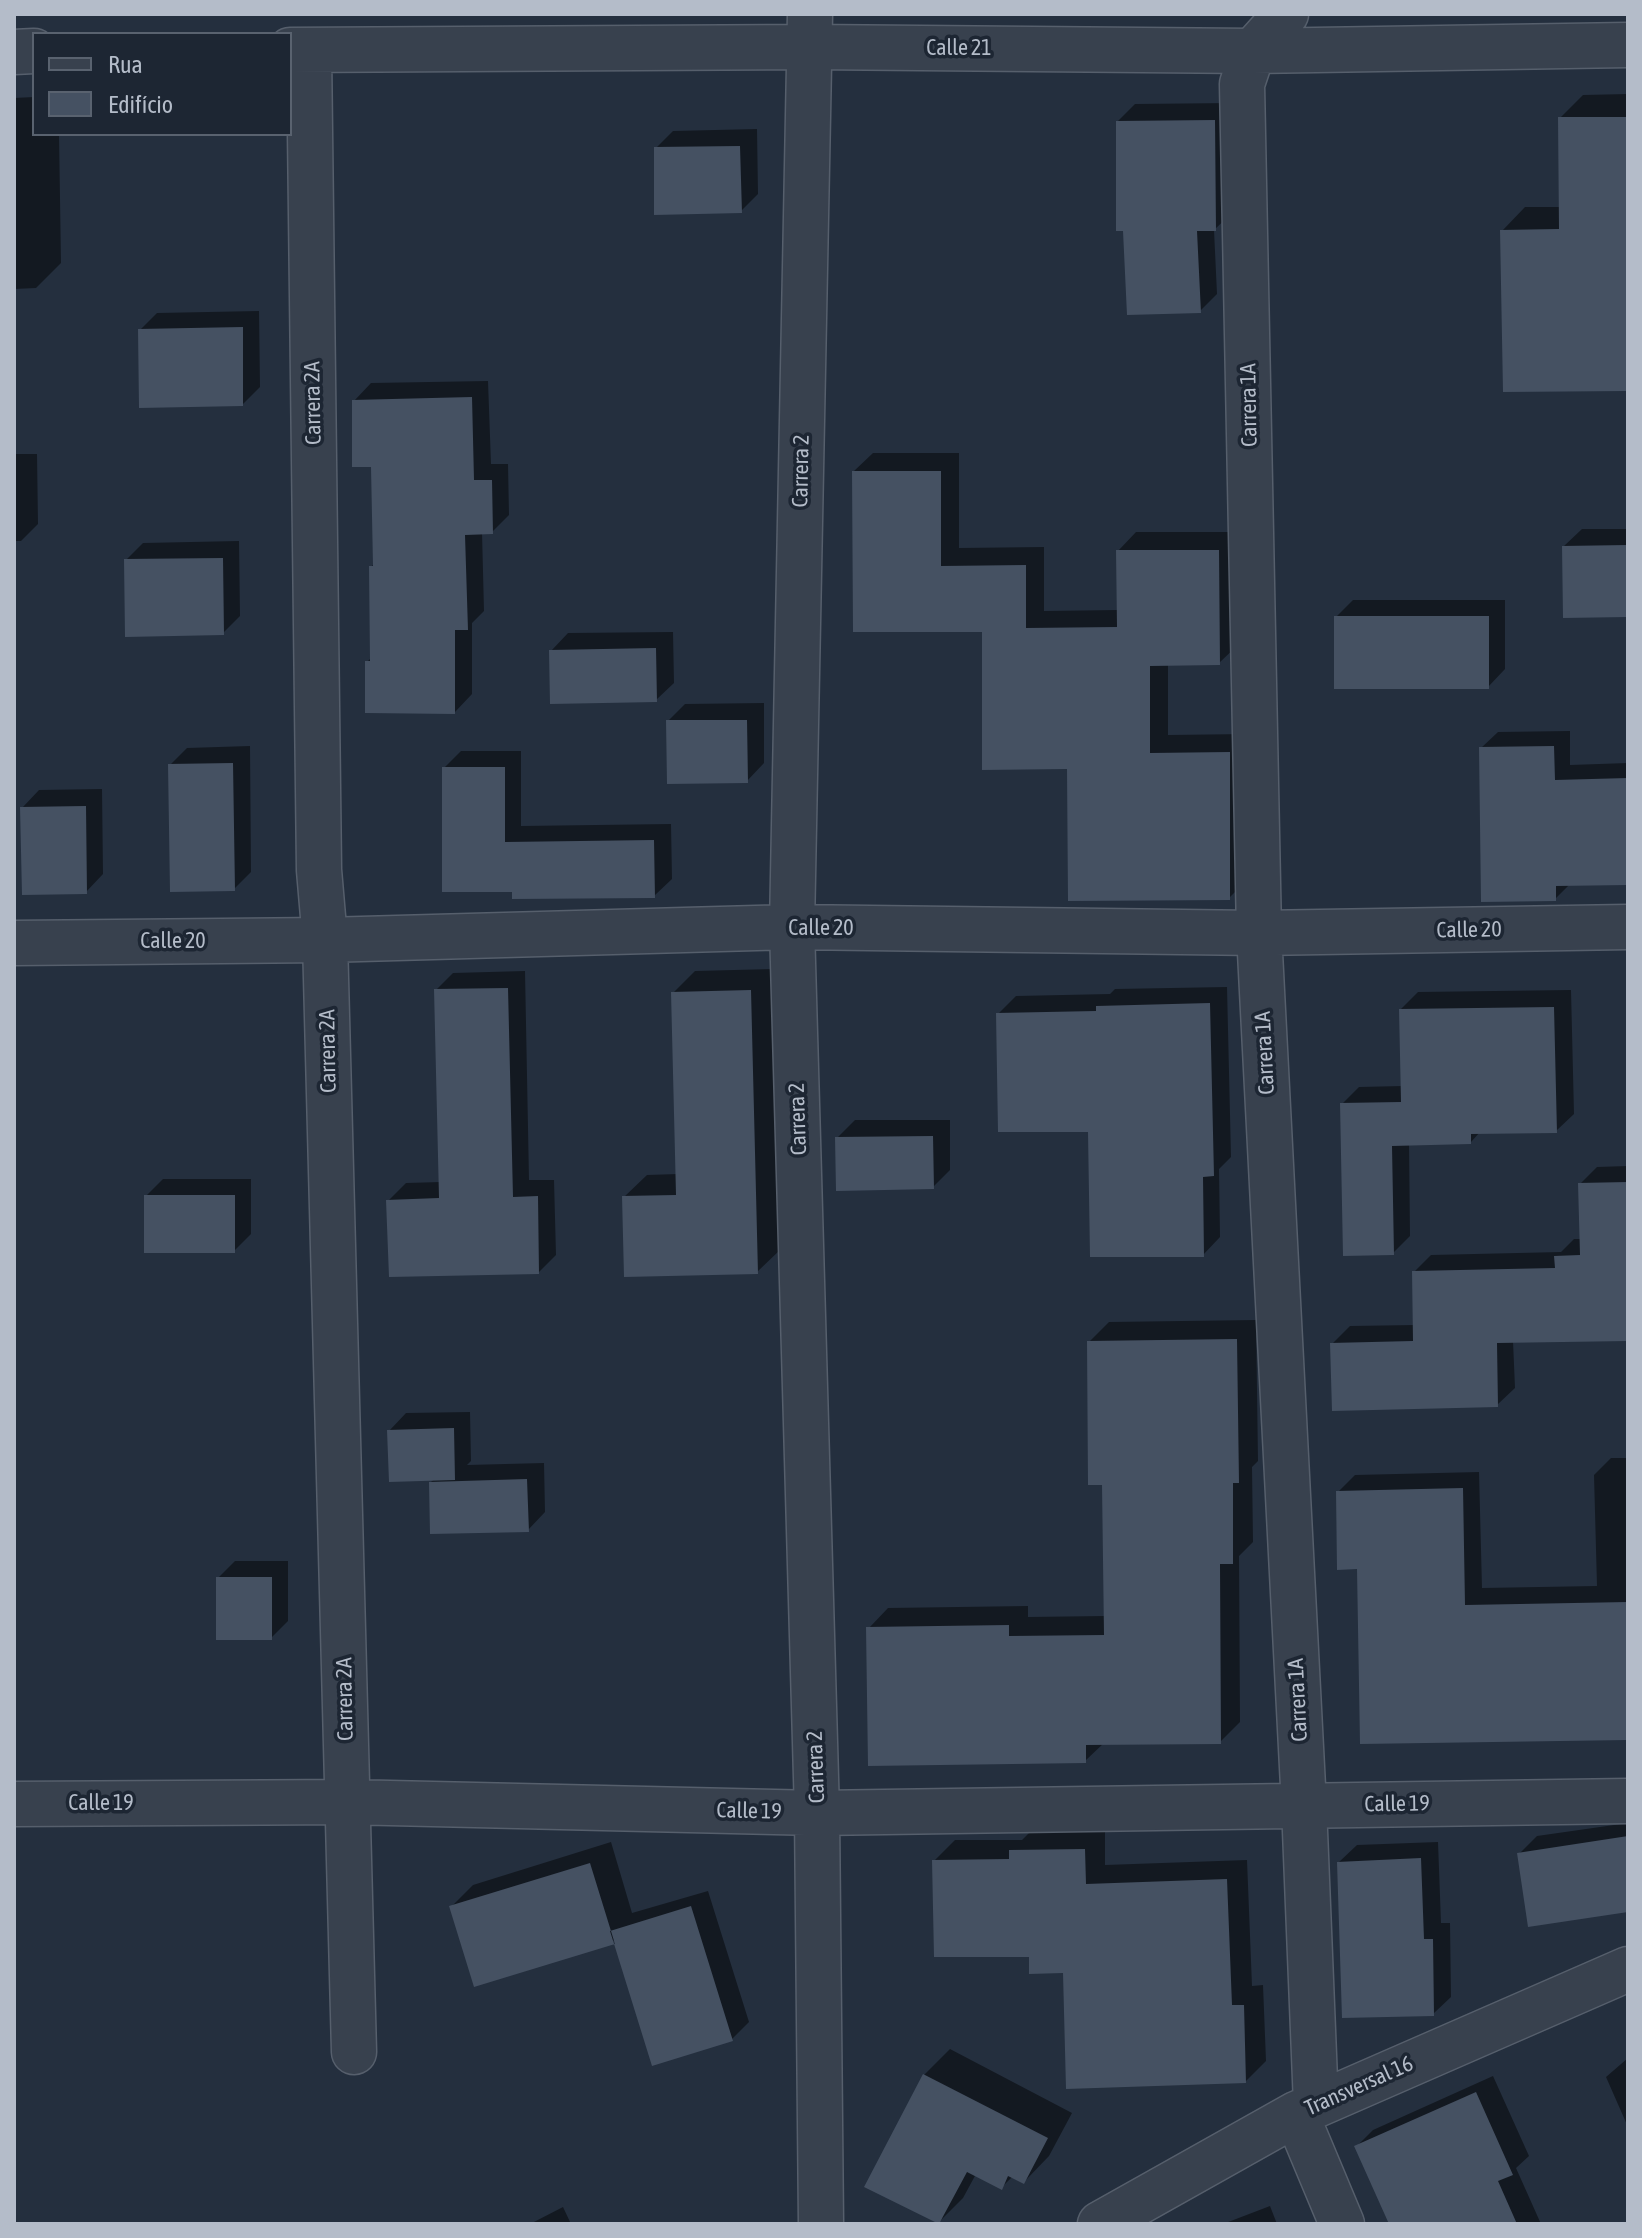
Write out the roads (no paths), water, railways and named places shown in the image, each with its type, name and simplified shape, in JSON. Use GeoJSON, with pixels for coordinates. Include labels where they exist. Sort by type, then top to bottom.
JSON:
{"type":"FeatureCollection","features":[{"type":"Feature","properties":{"kind":"street","name":"Carrera 1A"},"geometry":{"type":"LineString","coordinates":[[1286,14],[1253,51],[1242,84],[1259,933],[1304,1806],[1306,2110]]}},
{"type":"Feature","properties":{"kind":"street","name":"Calle 21"},"geometry":{"type":"LineString","coordinates":[[300,50],[810,31],[1253,51],[1628,45]]}},
{"type":"Feature","properties":{"kind":"street","name":"Carrera 2"},"geometry":{"type":"LineString","coordinates":[[810,31],[792,927],[817,1813],[821,2224]]}},
{"type":"Feature","properties":{"kind":"street","name":"Carrera 2A"},"geometry":{"type":"LineString","coordinates":[[300,50],[319,870],[325,940],[354,2052]]}},
{"type":"Feature","properties":{"kind":"street","name":"Calle 20"},"geometry":{"type":"LineString","coordinates":[[14,943],[325,940],[792,927],[1259,933],[1628,927]]}},
{"type":"Feature","properties":{"kind":"street","name":"Calle 19"},"geometry":{"type":"LineString","coordinates":[[14,1804],[347,1802],[817,1813],[1628,1801]]}},
{"type":"Feature","properties":{"kind":"street","name":"Transversal 16"},"geometry":{"type":"LineString","coordinates":[[1100,2224],[1306,2110],[1628,1969]]}},
{"type":"Feature","properties":{"kind":"street"},"geometry":{"type":"LineString","coordinates":[[1306,2110],[1342,2224]]}}]}
